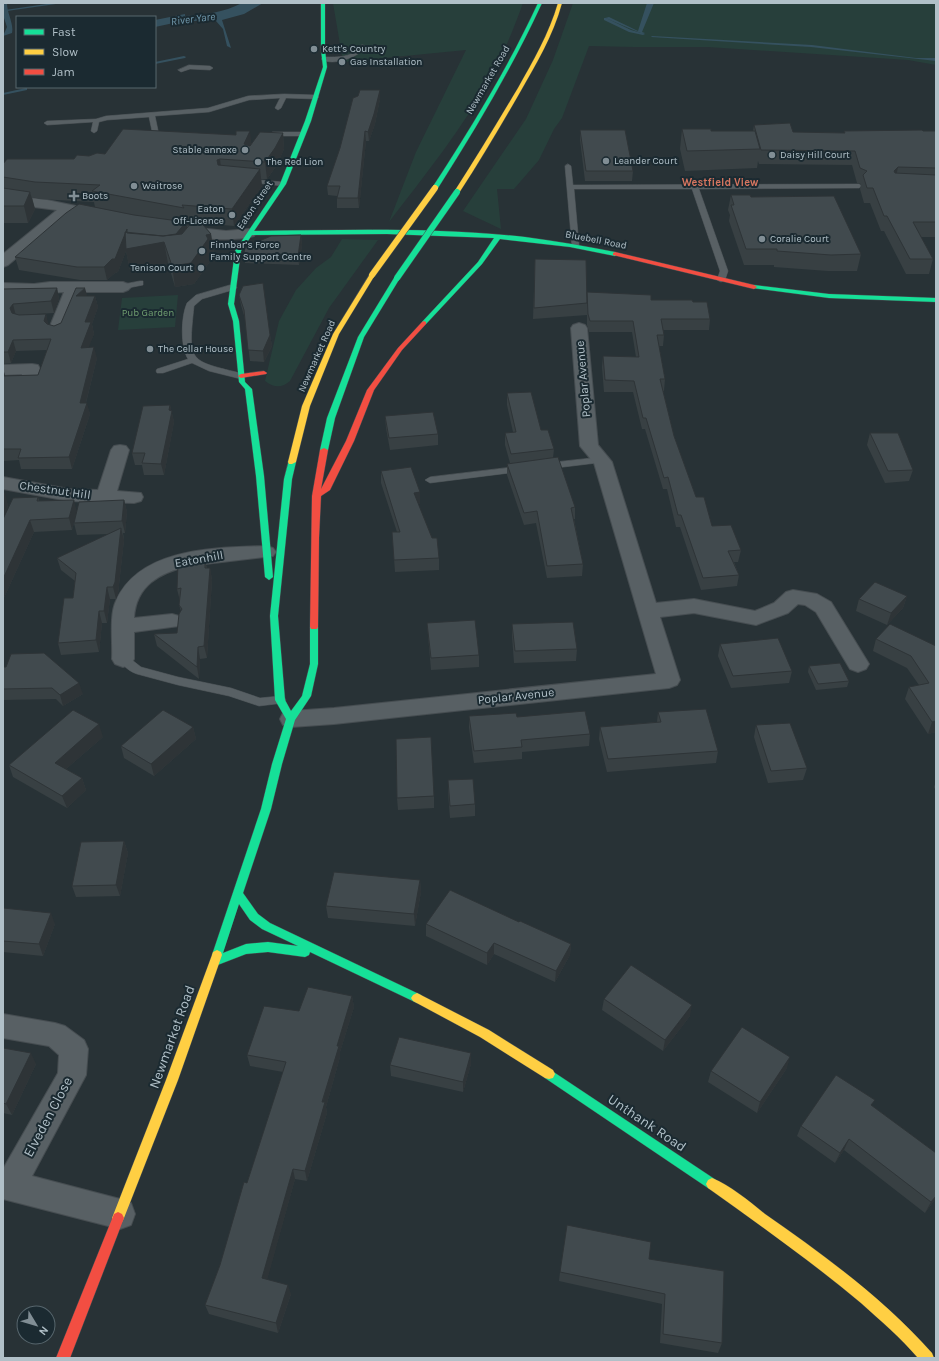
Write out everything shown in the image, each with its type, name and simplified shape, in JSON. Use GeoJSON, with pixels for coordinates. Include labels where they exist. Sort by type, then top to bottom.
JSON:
{"type":"FeatureCollection","features":[{"type":"Feature","properties":{"kind":"main road","name":"Eaton Street"},"geometry":{"type":"LineString","coordinates":[[274,616],[266,552],[260,476],[248,389],[242,379],[236,322],[231,304],[238,251],[283,184],[293,162],[316,97],[325,67],[323,3]]}},
{"type":"Feature","properties":{"kind":"main road","name":"Newmarket Road"},"geometry":{"type":"LineString","coordinates":[[63,1358],[172,1080],[215,961],[266,809],[277,764],[286,710],[274,616],[288,479],[306,406],[336,334],[372,275],[435,188],[466,142],[525,39],[540,3]]}},
{"type":"Feature","properties":{"kind":"main road","name":"Newmarket Road"},"geometry":{"type":"LineString","coordinates":[[286,710],[306,696],[314,664],[316,497],[321,461],[331,418],[341,387],[361,337],[397,278],[489,143],[546,42],[558,14],[560,3]]}},
{"type":"Feature","properties":{"kind":"main road","name":"Bluebell Road"},"geometry":{"type":"LineString","coordinates":[[249,233],[401,232],[498,237],[575,245],[760,288],[829,296],[936,300]]}},
{"type":"Feature","properties":{"kind":"main road"},"geometry":{"type":"LineString","coordinates":[[316,497],[326,490],[350,441],[371,390],[396,355],[480,263],[498,237]]}},
{"type":"Feature","properties":{"kind":"main road"},"geometry":{"type":"LineString","coordinates":[[242,379],[264,373]]}},
{"type":"Feature","properties":{"kind":"main road","name":"Unthank Road"},"geometry":{"type":"LineString","coordinates":[[238,894],[254,917],[266,926],[440,1009],[508,1046],[646,1138],[756,1214],[849,1284],[914,1342],[927,1358]]}},
{"type":"Feature","properties":{"kind":"main road","name":"Unthank Road"},"geometry":{"type":"LineString","coordinates":[[215,961],[246,949],[268,948],[322,954]]}},
{"type":"Feature","properties":{"kind":"street"},"geometry":{"type":"LineString","coordinates":[[3,199],[68,208],[110,217]]}},
{"type":"Feature","properties":{"kind":"street"},"geometry":{"type":"LineString","coordinates":[[3,262],[68,208]]}},
{"type":"Feature","properties":{"kind":"street"},"geometry":{"type":"LineString","coordinates":[[168,229],[195,235],[249,233]]}},
{"type":"Feature","properties":{"kind":"street"},"geometry":{"type":"LineString","coordinates":[[54,323],[74,287]]}},
{"type":"Feature","properties":{"kind":"street"},"geometry":{"type":"LineString","coordinates":[[3,288],[34,289],[123,287]]}},
{"type":"Feature","properties":{"kind":"street","name":"Poplar Avenue"},"geometry":{"type":"LineString","coordinates":[[286,710],[334,716],[669,680],[602,460],[590,446],[579,328]]}},
{"type":"Feature","properties":{"kind":"street"},"geometry":{"type":"LineString","coordinates":[[3,370],[32,369]]}},
{"type":"Feature","properties":{"kind":"street","name":"Chestnut Hill"},"geometry":{"type":"LineString","coordinates":[[106,496],[120,450]]}},
{"type":"Feature","properties":{"kind":"street","name":"Chestnut Hill"},"geometry":{"type":"LineString","coordinates":[[3,483],[69,494],[134,497]]}},
{"type":"Feature","properties":{"kind":"street","name":"Eatonhill"},"geometry":{"type":"LineString","coordinates":[[123,659],[125,602],[139,581],[161,567],[176,561],[204,556],[266,552]]}},
{"type":"Feature","properties":{"kind":"street"},"geometry":{"type":"LineString","coordinates":[[648,611],[694,606],[756,618],[780,608],[793,597],[810,598],[824,607],[858,664]]}},
{"type":"Feature","properties":{"kind":"street"},"geometry":{"type":"LineString","coordinates":[[124,626],[172,620]]}},
{"type":"Feature","properties":{"kind":"street","name":"Elveden Close"},"geometry":{"type":"LineString","coordinates":[[3,1026],[55,1035],[74,1049],[72,1075],[7,1185],[120,1214]]}},
{"type":"Feature","properties":{"kind":"lane"},"geometry":{"type":"LineString","coordinates":[[324,59],[345,57],[356,54],[362,51],[364,46]]}},
{"type":"Feature","properties":{"kind":"lane"},"geometry":{"type":"LineString","coordinates":[[181,70],[189,67],[210,68]]}},
{"type":"Feature","properties":{"kind":"lane"},"geometry":{"type":"LineString","coordinates":[[47,123],[79,120],[96,121],[106,118],[209,110],[248,98],[284,96],[316,97]]}},
{"type":"Feature","properties":{"kind":"lane"},"geometry":{"type":"LineString","coordinates":[[278,108],[284,96]]}},
{"type":"Feature","properties":{"kind":"lane"},"geometry":{"type":"LineString","coordinates":[[152,115],[156,136],[165,143],[173,144]]}},
{"type":"Feature","properties":{"kind":"lane"},"geometry":{"type":"LineString","coordinates":[[94,131],[96,121]]}},
{"type":"Feature","properties":{"kind":"lane"},"geometry":{"type":"LineString","coordinates":[[264,140],[272,138],[273,134],[303,134]]}},
{"type":"Feature","properties":{"kind":"lane"},"geometry":{"type":"LineString","coordinates":[[568,166],[575,245]]}},
{"type":"Feature","properties":{"kind":"lane"},"geometry":{"type":"LineString","coordinates":[[241,180],[283,184]]}},
{"type":"Feature","properties":{"kind":"lane"},"geometry":{"type":"LineString","coordinates":[[695,186],[724,271],[721,280]]}},
{"type":"Feature","properties":{"kind":"lane"},"geometry":{"type":"LineString","coordinates":[[570,187],[859,186]]}},
{"type":"Feature","properties":{"kind":"lane"},"geometry":{"type":"LineString","coordinates":[[123,287],[140,283]]}},
{"type":"Feature","properties":{"kind":"lane"},"geometry":{"type":"LineString","coordinates":[[233,287],[199,297],[190,305],[188,352],[193,360],[219,372],[242,379]]}},
{"type":"Feature","properties":{"kind":"lane"},"geometry":{"type":"LineString","coordinates":[[160,371],[193,360]]}},
{"type":"Feature","properties":{"kind":"lane"},"geometry":{"type":"LineString","coordinates":[[430,480],[602,460]]}},
{"type":"Feature","properties":{"kind":"lane"},"geometry":{"type":"LineString","coordinates":[[123,659],[137,670],[178,681],[231,692],[286,710]]}},
{"type":"Feature","properties":{"kind":"green space"},"geometry":{"type":"Polygon","coordinates":[[[333,3],[523,3],[496,67],[480,95],[443,151],[389,222],[416,152],[466,50],[343,62],[333,3]]]}},
{"type":"Feature","properties":{"kind":"green space"},"geometry":{"type":"Polygon","coordinates":[[[573,3],[936,3],[936,65],[908,60],[708,47],[589,46],[562,118],[554,129],[539,160],[514,189],[497,189],[501,229],[463,211],[526,119],[553,60],[573,3]]]}},
{"type":"Feature","properties":{"kind":"green space"},"geometry":{"type":"Polygon","coordinates":[[[342,239],[378,240],[329,308],[290,381],[281,386],[272,385],[265,381],[279,321],[296,290],[316,268],[331,257],[342,239]]]}},
{"type":"Feature","properties":{"kind":"green space","name":"Pub Garden"},"geometry":{"type":"Polygon","coordinates":[[[178,295],[175,327],[118,330],[122,298],[178,295]]]}},
{"type":"Feature","properties":{"kind":"water"},"geometry":{"type":"Polygon","coordinates":[[[3,3],[7,3],[12,33],[3,36],[7,27],[3,15],[3,3]]]}},
{"type":"Feature","properties":{"kind":"water","name":"River Yare"},"geometry":{"type":"Polygon","coordinates":[[[242,3],[263,3],[244,14],[222,20],[231,48],[227,46],[223,29],[216,21],[183,21],[156,27],[156,20],[185,14],[185,16],[200,15],[229,9],[242,3]]]}},
{"type":"Feature","properties":{"kind":"water"},"geometry":{"type":"Polygon","coordinates":[[[647,3],[654,3],[642,32],[645,33],[643,34],[605,18],[609,17],[638,31],[647,3]]]}},
{"type":"Feature","properties":{"kind":"water"},"geometry":{"type":"Polygon","coordinates":[[[651,37],[812,45],[916,58],[936,58],[936,61],[811,47],[651,37]]]}},
{"type":"Feature","properties":{"kind":"building"},"geometry":{"type":"Polygon","coordinates":[[[360,90],[380,90],[368,132],[365,131],[358,198],[337,198],[340,186],[327,186],[340,148],[353,98],[358,96],[360,90]]]}},
{"type":"Feature","properties":{"kind":"building"},"geometry":{"type":"Polygon","coordinates":[[[790,123],[793,132],[845,133],[844,131],[936,131],[936,168],[898,167],[894,171],[895,173],[936,175],[936,222],[913,222],[933,259],[910,259],[887,216],[884,216],[873,188],[867,188],[863,175],[867,171],[860,168],[855,151],[761,150],[754,125],[790,123]]]}},
{"type":"Feature","properties":{"kind":"building"},"geometry":{"type":"Polygon","coordinates":[[[123,129],[236,135],[236,131],[250,131],[244,144],[250,146],[260,132],[283,133],[265,162],[217,160],[218,165],[260,169],[232,209],[182,205],[184,208],[92,191],[100,185],[35,182],[3,177],[3,164],[7,159],[74,159],[77,155],[89,156],[97,153],[105,154],[123,129]]]}},
{"type":"Feature","properties":{"kind":"building"},"geometry":{"type":"Polygon","coordinates":[[[682,129],[711,129],[711,131],[755,131],[760,149],[687,151],[682,129]]]}},
{"type":"Feature","properties":{"kind":"building","name":"Leander Court"},"geometry":{"type":"Polygon","coordinates":[[[580,130],[625,130],[633,171],[586,171],[580,130]]]}},
{"type":"Feature","properties":{"kind":"building"},"geometry":{"type":"Polygon","coordinates":[[[3,188],[30,192],[24,206],[3,206],[3,188]]]}},
{"type":"Feature","properties":{"kind":"building"},"geometry":{"type":"Polygon","coordinates":[[[731,195],[750,195],[751,197],[834,196],[861,254],[831,255],[777,251],[777,249],[746,249],[731,205],[734,205],[731,195]]]}},
{"type":"Feature","properties":{"kind":"building"},"geometry":{"type":"Polygon","coordinates":[[[79,204],[134,215],[186,222],[176,234],[163,236],[127,233],[127,229],[115,259],[112,259],[104,267],[77,267],[15,257],[66,213],[79,204]]]}},
{"type":"Feature","properties":{"kind":"building"},"geometry":{"type":"Polygon","coordinates":[[[196,217],[211,234],[206,235],[208,239],[191,263],[172,266],[164,242],[126,249],[125,232],[163,236],[182,234],[196,217]]]}},
{"type":"Feature","properties":{"kind":"building"},"geometry":{"type":"Polygon","coordinates":[[[301,235],[298,256],[244,253],[245,247],[271,236],[301,235]]]}},
{"type":"Feature","properties":{"kind":"building"},"geometry":{"type":"Polygon","coordinates":[[[535,259],[586,260],[587,303],[534,308],[535,259]]]}},
{"type":"Feature","properties":{"kind":"building"},"geometry":{"type":"Polygon","coordinates":[[[263,283],[270,335],[263,351],[248,350],[244,310],[239,295],[243,286],[263,283]]]}},
{"type":"Feature","properties":{"kind":"building"},"geometry":{"type":"Polygon","coordinates":[[[57,288],[51,301],[13,304],[10,308],[12,313],[19,315],[46,314],[44,321],[47,324],[54,326],[61,323],[76,288],[85,288],[76,296],[95,296],[85,322],[91,322],[81,348],[94,347],[80,403],[87,403],[69,457],[18,458],[21,449],[3,449],[3,376],[38,375],[51,339],[13,340],[8,352],[3,352],[3,289],[57,288]]]}},
{"type":"Feature","properties":{"kind":"building"},"geometry":{"type":"Polygon","coordinates":[[[587,292],[651,295],[651,300],[692,300],[693,302],[707,302],[710,319],[661,319],[664,335],[657,335],[665,379],[660,379],[674,436],[696,497],[704,497],[712,526],[731,525],[741,550],[728,551],[739,575],[703,578],[681,515],[678,515],[668,477],[664,478],[646,418],[643,418],[634,381],[605,380],[603,356],[639,357],[633,321],[590,321],[588,314],[587,292]]]}},
{"type":"Feature","properties":{"kind":"building"},"geometry":{"type":"Polygon","coordinates":[[[531,392],[541,430],[548,430],[554,449],[511,454],[505,433],[516,432],[507,393],[531,392]]]}},
{"type":"Feature","properties":{"kind":"building"},"geometry":{"type":"Polygon","coordinates":[[[170,405],[169,410],[172,411],[161,464],[142,463],[145,453],[132,453],[143,406],[170,405]]]}},
{"type":"Feature","properties":{"kind":"building"},"geometry":{"type":"Polygon","coordinates":[[[433,412],[438,434],[389,438],[385,416],[433,412]]]}},
{"type":"Feature","properties":{"kind":"building"},"geometry":{"type":"Polygon","coordinates":[[[870,433],[898,433],[913,470],[888,471],[870,433]]]}},
{"type":"Feature","properties":{"kind":"building"},"geometry":{"type":"Polygon","coordinates":[[[558,457],[575,507],[571,508],[583,564],[547,566],[537,511],[524,513],[507,464],[558,457]]]}},
{"type":"Feature","properties":{"kind":"building"},"geometry":{"type":"Polygon","coordinates":[[[411,467],[420,492],[414,493],[432,538],[437,538],[439,558],[394,560],[392,532],[400,532],[381,471],[411,467]]]}},
{"type":"Feature","properties":{"kind":"building"},"geometry":{"type":"Polygon","coordinates":[[[38,497],[37,501],[74,500],[69,518],[30,520],[3,579],[3,519],[13,498],[38,497]]]}},
{"type":"Feature","properties":{"kind":"building"},"geometry":{"type":"Polygon","coordinates":[[[124,500],[122,521],[74,523],[79,502],[124,500]]]}},
{"type":"Feature","properties":{"kind":"building"},"geometry":{"type":"Polygon","coordinates":[[[121,528],[115,582],[113,587],[107,587],[104,611],[99,611],[96,640],[58,643],[64,598],[73,598],[76,573],[57,558],[121,528]]]}},
{"type":"Feature","properties":{"kind":"building"},"geometry":{"type":"Polygon","coordinates":[[[205,561],[205,568],[210,568],[204,646],[198,647],[197,667],[154,634],[177,633],[179,614],[182,609],[179,605],[181,588],[177,589],[178,564],[205,561]]]}},
{"type":"Feature","properties":{"kind":"building"},"geometry":{"type":"Polygon","coordinates":[[[875,582],[907,596],[891,613],[859,599],[875,582]]]}},
{"type":"Feature","properties":{"kind":"building"},"geometry":{"type":"Polygon","coordinates":[[[475,620],[479,655],[431,658],[427,623],[475,620]]]}},
{"type":"Feature","properties":{"kind":"building"},"geometry":{"type":"Polygon","coordinates":[[[573,622],[577,649],[515,651],[512,624],[573,622]]]}},
{"type":"Feature","properties":{"kind":"building"},"geometry":{"type":"Polygon","coordinates":[[[890,624],[936,646],[936,721],[932,722],[909,687],[929,683],[911,656],[876,639],[890,624]]]}},
{"type":"Feature","properties":{"kind":"building"},"geometry":{"type":"Polygon","coordinates":[[[778,638],[792,671],[733,676],[720,644],[778,638]]]}},
{"type":"Feature","properties":{"kind":"building"},"geometry":{"type":"Polygon","coordinates":[[[44,653],[79,683],[60,695],[52,688],[3,689],[3,667],[6,667],[11,654],[44,653]]]}},
{"type":"Feature","properties":{"kind":"building"},"geometry":{"type":"Polygon","coordinates":[[[840,663],[849,681],[818,684],[809,666],[840,663]]]}},
{"type":"Feature","properties":{"kind":"building"},"geometry":{"type":"Polygon","coordinates":[[[706,709],[718,751],[608,759],[600,727],[661,722],[658,712],[706,709]]]}},
{"type":"Feature","properties":{"kind":"building"},"geometry":{"type":"Polygon","coordinates":[[[73,710],[99,724],[55,763],[82,778],[62,796],[9,765],[73,710]]]}},
{"type":"Feature","properties":{"kind":"building"},"geometry":{"type":"Polygon","coordinates":[[[163,710],[193,727],[151,764],[121,746],[163,710]]]}},
{"type":"Feature","properties":{"kind":"building"},"geometry":{"type":"Polygon","coordinates":[[[585,711],[590,734],[521,740],[522,747],[474,751],[469,716],[516,713],[517,717],[585,711]]]}},
{"type":"Feature","properties":{"kind":"building"},"geometry":{"type":"Polygon","coordinates":[[[790,723],[807,768],[771,771],[756,725],[790,723]]]}},
{"type":"Feature","properties":{"kind":"building"},"geometry":{"type":"Polygon","coordinates":[[[431,737],[434,796],[397,798],[396,739],[431,737]]]}},
{"type":"Feature","properties":{"kind":"building"},"geometry":{"type":"Polygon","coordinates":[[[473,779],[475,804],[450,806],[448,780],[473,779]]]}},
{"type":"Feature","properties":{"kind":"building"},"geometry":{"type":"Polygon","coordinates":[[[124,841],[116,885],[72,886],[81,842],[124,841]]]}},
{"type":"Feature","properties":{"kind":"building"},"geometry":{"type":"Polygon","coordinates":[[[334,872],[420,880],[414,914],[326,906],[334,872]]]}},
{"type":"Feature","properties":{"kind":"building"},"geometry":{"type":"Polygon","coordinates":[[[450,890],[571,944],[556,971],[494,943],[487,953],[426,924],[450,890]]]}},
{"type":"Feature","properties":{"kind":"building"},"geometry":{"type":"Polygon","coordinates":[[[3,908],[51,913],[39,944],[3,941],[3,908]]]}},
{"type":"Feature","properties":{"kind":"building"},"geometry":{"type":"Polygon","coordinates":[[[631,965],[692,1005],[665,1040],[604,999],[631,965]]]}},
{"type":"Feature","properties":{"kind":"building"},"geometry":{"type":"Polygon","coordinates":[[[308,987],[352,996],[337,1046],[339,1046],[322,1102],[325,1102],[305,1171],[293,1169],[262,1278],[288,1285],[276,1323],[205,1305],[220,1265],[244,1182],[247,1183],[286,1062],[247,1055],[264,1006],[299,1011],[308,987]]]}},
{"type":"Feature","properties":{"kind":"building"},"geometry":{"type":"Polygon","coordinates":[[[742,1027],[790,1057],[760,1102],[711,1071],[742,1027]]]}},
{"type":"Feature","properties":{"kind":"building"},"geometry":{"type":"Polygon","coordinates":[[[399,1037],[471,1053],[463,1082],[390,1065],[399,1037]]]}},
{"type":"Feature","properties":{"kind":"building"},"geometry":{"type":"Polygon","coordinates":[[[3,1048],[31,1053],[6,1104],[3,1103],[3,1048]]]}},
{"type":"Feature","properties":{"kind":"building"},"geometry":{"type":"Polygon","coordinates":[[[836,1075],[875,1100],[871,1105],[936,1153],[936,1196],[931,1202],[849,1139],[840,1153],[801,1126],[836,1075]]]}},
{"type":"Feature","properties":{"kind":"building"},"geometry":{"type":"Polygon","coordinates":[[[567,1225],[651,1242],[649,1259],[724,1271],[722,1343],[663,1334],[665,1294],[560,1272],[567,1225]]]}},
{"type":"Feature","properties":{"kind":"waterway"},"geometry":{"type":"LineString","coordinates":[[7,10],[61,3]]}},
{"type":"Feature","properties":{"kind":"waterway"},"geometry":{"type":"LineString","coordinates":[[605,19],[630,31],[643,34]]}},
{"type":"Feature","properties":{"kind":"waterway"},"geometry":{"type":"LineString","coordinates":[[156,63],[184,57]]}},
{"type":"Feature","properties":{"kind":"waterway"},"geometry":{"type":"LineString","coordinates":[[3,94],[26,89]]}},
{"type":"Feature","properties":{"kind":"traffic: fast"},"geometry":{"type":"LineString","coordinates":[[242,382],[236,321],[231,304],[238,251],[283,184],[308,121],[325,67],[323,50],[323,3]]}},
{"type":"Feature","properties":{"kind":"traffic: fast"},"geometry":{"type":"LineString","coordinates":[[435,188],[491,97],[517,51],[540,3]]}},
{"type":"Feature","properties":{"kind":"traffic: fast"},"geometry":{"type":"LineString","coordinates":[[397,278],[457,192]]}},
{"type":"Feature","properties":{"kind":"traffic: fast"},"geometry":{"type":"LineString","coordinates":[[249,233],[387,232],[479,235],[570,245],[615,254]]}},
{"type":"Feature","properties":{"kind":"traffic: fast"},"geometry":{"type":"LineString","coordinates":[[424,323],[480,263],[498,237]]}},
{"type":"Feature","properties":{"kind":"traffic: fast"},"geometry":{"type":"LineString","coordinates":[[324,450],[331,418],[361,337],[397,278]]}},
{"type":"Feature","properties":{"kind":"traffic: fast"},"geometry":{"type":"LineString","coordinates":[[754,287],[829,296],[936,300]]}},
{"type":"Feature","properties":{"kind":"traffic: fast"},"geometry":{"type":"LineString","coordinates":[[242,382],[248,389],[260,476],[269,577]]}},
{"type":"Feature","properties":{"kind":"traffic: fast"},"geometry":{"type":"LineString","coordinates":[[291,719],[280,700],[274,616],[288,479],[292,462]]}},
{"type":"Feature","properties":{"kind":"traffic: fast"},"geometry":{"type":"LineString","coordinates":[[217,955],[266,809],[277,764],[291,719],[306,696],[314,664],[314,627]]}},
{"type":"Feature","properties":{"kind":"traffic: fast"},"geometry":{"type":"LineString","coordinates":[[238,894],[254,917],[266,926],[417,998]]}},
{"type":"Feature","properties":{"kind":"traffic: fast"},"geometry":{"type":"LineString","coordinates":[[215,961],[246,949],[268,947],[305,952]]}},
{"type":"Feature","properties":{"kind":"traffic: fast"},"geometry":{"type":"LineString","coordinates":[[549,1074],[712,1184]]}},
{"type":"Feature","properties":{"kind":"traffic: slow"},"geometry":{"type":"LineString","coordinates":[[457,192],[499,124],[539,54],[549,34],[560,3]]}},
{"type":"Feature","properties":{"kind":"traffic: slow"},"geometry":{"type":"LineString","coordinates":[[372,275],[435,188]]}},
{"type":"Feature","properties":{"kind":"traffic: slow"},"geometry":{"type":"LineString","coordinates":[[292,462],[306,406],[336,334],[372,275]]}},
{"type":"Feature","properties":{"kind":"traffic: slow"},"geometry":{"type":"LineString","coordinates":[[118,1218],[172,1080],[217,955]]}},
{"type":"Feature","properties":{"kind":"traffic: slow"},"geometry":{"type":"LineString","coordinates":[[417,998],[451,1015],[517,1053],[549,1074]]}},
{"type":"Feature","properties":{"kind":"traffic: slow"},"geometry":{"type":"LineString","coordinates":[[712,1184],[775,1228],[836,1274],[895,1325],[927,1358]]}},
{"type":"Feature","properties":{"kind":"traffic: jam"},"geometry":{"type":"LineString","coordinates":[[615,254],[754,287]]}},
{"type":"Feature","properties":{"kind":"traffic: jam"},"geometry":{"type":"LineString","coordinates":[[316,496],[326,490],[350,441],[371,390],[400,349],[424,323]]}},
{"type":"Feature","properties":{"kind":"traffic: jam"},"geometry":{"type":"LineString","coordinates":[[241,376],[264,373]]}},
{"type":"Feature","properties":{"kind":"traffic: jam"},"geometry":{"type":"LineString","coordinates":[[314,627],[315,515],[324,450]]}},
{"type":"Feature","properties":{"kind":"traffic: jam"},"geometry":{"type":"LineString","coordinates":[[63,1358],[118,1218]]}},
{"type":"Feature","properties":{"kind":"place","name":"Kett's Country"},"geometry":{"type":"Point","coordinates":[314,49]}},
{"type":"Feature","properties":{"kind":"place","name":"Gas Installation"},"geometry":{"type":"Point","coordinates":[342,62]}},
{"type":"Feature","properties":{"kind":"place","name":"Stable annexe"},"geometry":{"type":"Point","coordinates":[245,150]}},
{"type":"Feature","properties":{"kind":"place","name":"Daisy Hill Court"},"geometry":{"type":"Point","coordinates":[772,155]}},
{"type":"Feature","properties":{"kind":"place","name":"Leander Court"},"geometry":{"type":"Point","coordinates":[606,161]}},
{"type":"Feature","properties":{"kind":"place","name":"The Red Lion"},"geometry":{"type":"Point","coordinates":[258,162]}},
{"type":"Feature","properties":{"kind":"place","name":"Waitrose"},"geometry":{"type":"Point","coordinates":[134,186]}},
{"type":"Feature","properties":{"kind":"place","name":"Boots"},"geometry":{"type":"Point","coordinates":[74,196]}},
{"type":"Feature","properties":{"kind":"place","name":"Eaton Off-Licence"},"geometry":{"type":"Point","coordinates":[232,215]}},
{"type":"Feature","properties":{"kind":"place","name":"Coralie Court"},"geometry":{"type":"Point","coordinates":[762,239]}},
{"type":"Feature","properties":{"kind":"place","name":"Finnbar’s Force Family Support Centre"},"geometry":{"type":"Point","coordinates":[202,251]}},
{"type":"Feature","properties":{"kind":"place","name":"Tenison Court"},"geometry":{"type":"Point","coordinates":[201,268]}},
{"type":"Feature","properties":{"kind":"place","name":"The Cellar House"},"geometry":{"type":"Point","coordinates":[150,349]}},
{"type":"Feature","properties":{"kind":"district","name":"Westfield View"},"geometry":{"type":"Point","coordinates":[720,182]}}]}
